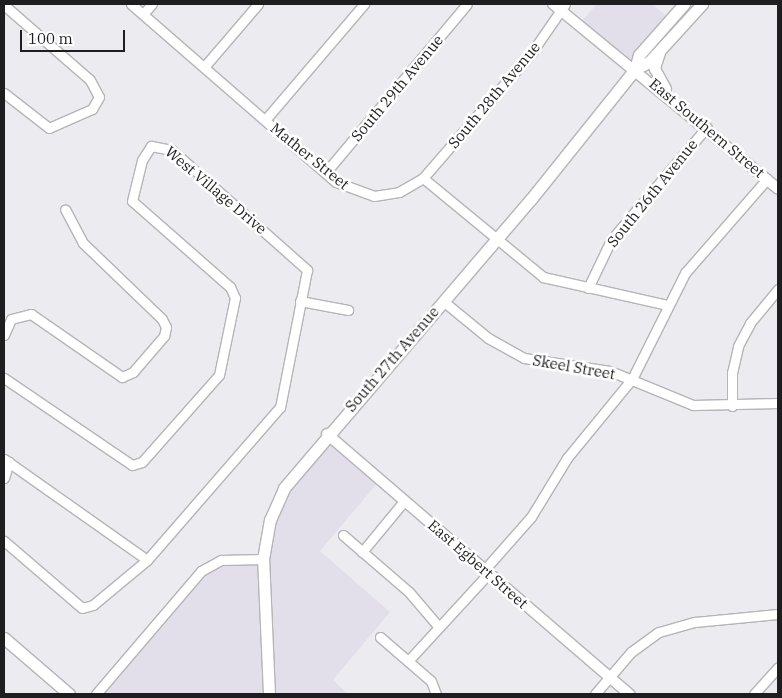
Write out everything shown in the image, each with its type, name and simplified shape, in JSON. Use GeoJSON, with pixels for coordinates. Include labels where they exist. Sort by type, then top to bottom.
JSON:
{"type":"FeatureCollection","features":[{"type":"Feature","properties":{"kind":"main road","name":"South 27th Avenue"},"geometry":{"type":"LineString","coordinates":[[269,694],[263,559],[278,498],[328,434],[494,240],[634,69],[640,55],[684,4]]}},
{"type":"Feature","properties":{"kind":"main road","name":"South 27th Avenue"},"geometry":{"type":"LineString","coordinates":[[634,69],[649,62],[702,4]]}},
{"type":"Feature","properties":{"kind":"main road"},"geometry":{"type":"LineString","coordinates":[[4,638],[69,694]]}},
{"type":"Feature","properties":{"kind":"street","name":"Mather Street"},"geometry":{"type":"LineString","coordinates":[[131,4],[349,190],[374,196],[399,192],[422,178]]}},
{"type":"Feature","properties":{"kind":"street"},"geometry":{"type":"LineString","coordinates":[[143,14],[152,4]]}},
{"type":"Feature","properties":{"kind":"street"},"geometry":{"type":"LineString","coordinates":[[204,67],[258,4]]}},
{"type":"Feature","properties":{"kind":"street"},"geometry":{"type":"LineString","coordinates":[[265,120],[364,4]]}},
{"type":"Feature","properties":{"kind":"street","name":"South 29th Avenue"},"geometry":{"type":"LineString","coordinates":[[326,172],[468,4]]}},
{"type":"Feature","properties":{"kind":"street"},"geometry":{"type":"LineString","coordinates":[[4,5],[90,80],[99,97],[92,109],[49,128],[4,93]]}},
{"type":"Feature","properties":{"kind":"street","name":"East Southern Street"},"geometry":{"type":"LineString","coordinates":[[560,5],[778,188]]}},
{"type":"Feature","properties":{"kind":"street","name":"South 28th Avenue"},"geometry":{"type":"LineString","coordinates":[[422,178],[532,52],[560,5]]}},
{"type":"Feature","properties":{"kind":"street"},"geometry":{"type":"LineString","coordinates":[[662,48],[656,74],[676,102]]}},
{"type":"Feature","properties":{"kind":"street","name":"South 26th Avenue"},"geometry":{"type":"LineString","coordinates":[[588,288],[625,221],[707,127]]}},
{"type":"Feature","properties":{"kind":"street","name":"West Village Drive"},"geometry":{"type":"LineString","coordinates":[[4,378],[132,465],[142,462],[219,375],[235,298],[232,291],[132,201],[144,153],[155,145],[172,150],[304,265],[307,272],[280,407],[147,560],[93,606],[82,608],[4,541]]}},
{"type":"Feature","properties":{"kind":"street"},"geometry":{"type":"LineString","coordinates":[[422,178],[494,240],[543,277],[588,288],[626,292],[667,305]]}},
{"type":"Feature","properties":{"kind":"street"},"geometry":{"type":"LineString","coordinates":[[408,661],[487,571],[535,511],[567,458],[632,379],[667,305],[686,273],[768,179]]}},
{"type":"Feature","properties":{"kind":"street"},"geometry":{"type":"LineString","coordinates":[[4,335],[10,319],[30,314],[122,377],[133,372],[164,336],[166,327],[162,319],[83,243],[65,209]]}},
{"type":"Feature","properties":{"kind":"street"},"geometry":{"type":"LineString","coordinates":[[732,406],[732,373],[738,346],[750,322],[778,289]]}},
{"type":"Feature","properties":{"kind":"street","name":"Skeel Street"},"geometry":{"type":"LineString","coordinates":[[443,300],[514,354],[632,379],[683,402],[732,406],[778,403]]}},
{"type":"Feature","properties":{"kind":"street"},"geometry":{"type":"LineString","coordinates":[[300,301],[348,310]]}},
{"type":"Feature","properties":{"kind":"street","name":"East Egbert Street"},"geometry":{"type":"LineString","coordinates":[[328,434],[629,694]]}},
{"type":"Feature","properties":{"kind":"street"},"geometry":{"type":"LineString","coordinates":[[4,478],[6,460],[147,560]]}},
{"type":"Feature","properties":{"kind":"street"},"geometry":{"type":"LineString","coordinates":[[362,552],[404,501]]}},
{"type":"Feature","properties":{"kind":"street"},"geometry":{"type":"LineString","coordinates":[[343,535],[408,592],[438,626]]}},
{"type":"Feature","properties":{"kind":"street"},"geometry":{"type":"LineString","coordinates":[[96,694],[202,571],[221,560],[263,559]]}},
{"type":"Feature","properties":{"kind":"street"},"geometry":{"type":"LineString","coordinates":[[595,694],[640,643],[669,628],[778,614]]}},
{"type":"Feature","properties":{"kind":"street"},"geometry":{"type":"LineString","coordinates":[[380,637],[431,681],[436,694]]}},
{"type":"Feature","properties":{"kind":"street"},"geometry":{"type":"LineString","coordinates":[[754,694],[778,667]]}},
{"type":"Feature","properties":{"kind":"shaded area"},"geometry":{"type":"Polygon","coordinates":[[[597,4],[653,4],[670,20],[635,69],[581,22],[597,4]]]}},
{"type":"Feature","properties":{"kind":"shaded area"},"geometry":{"type":"Polygon","coordinates":[[[327,434],[380,480],[320,551],[390,612],[333,680],[348,694],[96,694],[209,565],[263,559],[278,498],[327,434]]]}}]}
